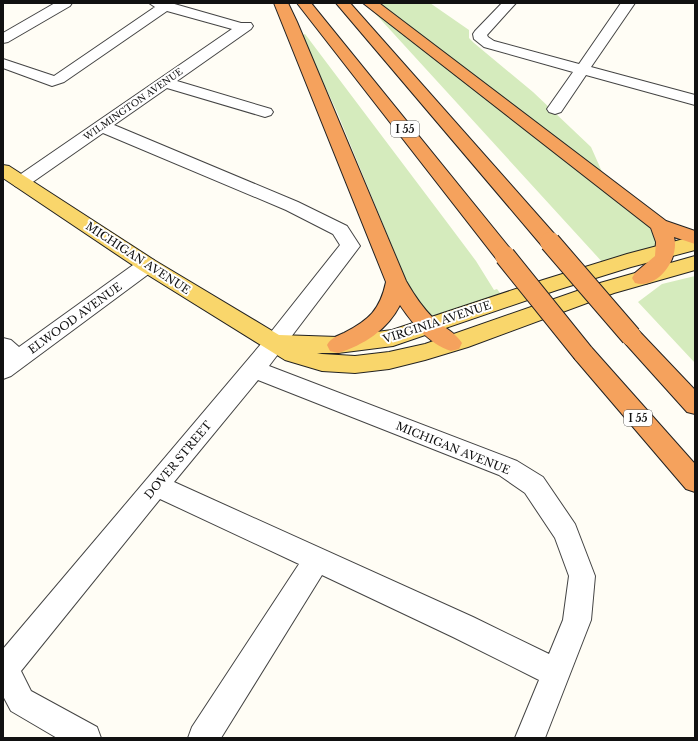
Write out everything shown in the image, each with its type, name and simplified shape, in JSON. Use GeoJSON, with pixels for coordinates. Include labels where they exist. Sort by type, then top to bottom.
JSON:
{"type":"FeatureCollection","features":[{"type":"Feature","properties":{"kind":"highway"},"geometry":{"type":"LineString","coordinates":[[280,3],[290,22],[396,282],[414,311],[427,326],[451,343]]}},
{"type":"Feature","properties":{"kind":"highway","name":"I 55"},"geometry":{"type":"LineString","coordinates":[[304,3],[583,353],[695,481]]}},
{"type":"Feature","properties":{"kind":"highway"},"geometry":{"type":"LineString","coordinates":[[343,3],[631,336],[695,406]]}},
{"type":"Feature","properties":{"kind":"highway"},"geometry":{"type":"LineString","coordinates":[[370,3],[659,225],[695,238]]}},
{"type":"Feature","properties":{"kind":"highway"},"geometry":{"type":"LineString","coordinates":[[642,278],[658,267],[666,250],[666,239],[659,225]]}},
{"type":"Feature","properties":{"kind":"highway"},"geometry":{"type":"LineString","coordinates":[[338,345],[358,336],[384,315],[394,296],[396,282]]}},
{"type":"Feature","properties":{"kind":"main road","name":"MICHIGAN AVENUE"},"geometry":{"type":"LineString","coordinates":[[3,170],[146,265],[275,343]]}},
{"type":"Feature","properties":{"kind":"main road","name":"VIRGINIA AVENUE"},"geometry":{"type":"LineString","coordinates":[[275,343],[338,345],[394,338],[550,284],[695,243]]}},
{"type":"Feature","properties":{"kind":"main road","name":"VIRGINIA AVENUE"},"geometry":{"type":"LineString","coordinates":[[275,343],[308,361],[347,364],[396,358],[451,343],[600,290],[695,263]]}},
{"type":"Feature","properties":{"kind":"street"},"geometry":{"type":"LineString","coordinates":[[3,39],[64,3]]}},
{"type":"Feature","properties":{"kind":"street"},"geometry":{"type":"LineString","coordinates":[[509,3],[480,34],[480,39],[490,44],[695,100]]}},
{"type":"Feature","properties":{"kind":"street"},"geometry":{"type":"LineString","coordinates":[[555,108],[628,3]]}},
{"type":"Feature","properties":{"kind":"street"},"geometry":{"type":"LineString","coordinates":[[3,63],[52,81],[59,79],[160,4]]}},
{"type":"Feature","properties":{"kind":"street","name":"WILMINGTON AVENUE"},"geometry":{"type":"LineString","coordinates":[[21,182],[244,27],[160,4]]}},
{"type":"Feature","properties":{"kind":"street"},"geometry":{"type":"LineString","coordinates":[[165,82],[264,112]]}},
{"type":"Feature","properties":{"kind":"street","name":"DOVER STREET"},"geometry":{"type":"LineString","coordinates":[[4,669],[254,369],[350,246],[340,230],[292,206],[101,126]]}},
{"type":"Feature","properties":{"kind":"street","name":"ELWOOD AVENUE"},"geometry":{"type":"LineString","coordinates":[[8,358],[146,265]]}},
{"type":"Feature","properties":{"kind":"street","name":"MICHIGAN AVENUE"},"geometry":{"type":"LineString","coordinates":[[254,369],[508,468],[534,485],[566,532],[582,576],[577,620],[530,738]]}},
{"type":"Feature","properties":{"kind":"street"},"geometry":{"type":"LineString","coordinates":[[157,486],[556,673]]}},
{"type":"Feature","properties":{"kind":"street"},"geometry":{"type":"LineString","coordinates":[[203,738],[317,560]]}},
{"type":"Feature","properties":{"kind":"street"},"geometry":{"type":"LineString","coordinates":[[4,669],[22,701],[86,738]]}},
{"type":"Feature","properties":{"kind":"green space"},"geometry":{"type":"Polygon","coordinates":[[[379,3],[430,3],[469,30],[469,38],[474,43],[533,92],[591,147],[603,174],[379,3]]]}},
{"type":"Feature","properties":{"kind":"green space"},"geometry":{"type":"Polygon","coordinates":[[[372,10],[649,226],[659,248],[604,264],[372,10]]]}},
{"type":"Feature","properties":{"kind":"green space"},"geometry":{"type":"Polygon","coordinates":[[[305,34],[476,261],[494,290],[497,289],[503,297],[435,318],[426,313],[415,302],[337,112],[306,45],[303,35],[305,34]]]}},
{"type":"Feature","properties":{"kind":"green space"},"geometry":{"type":"Polygon","coordinates":[[[695,276],[695,363],[638,302],[662,284],[695,276]]]}}]}
